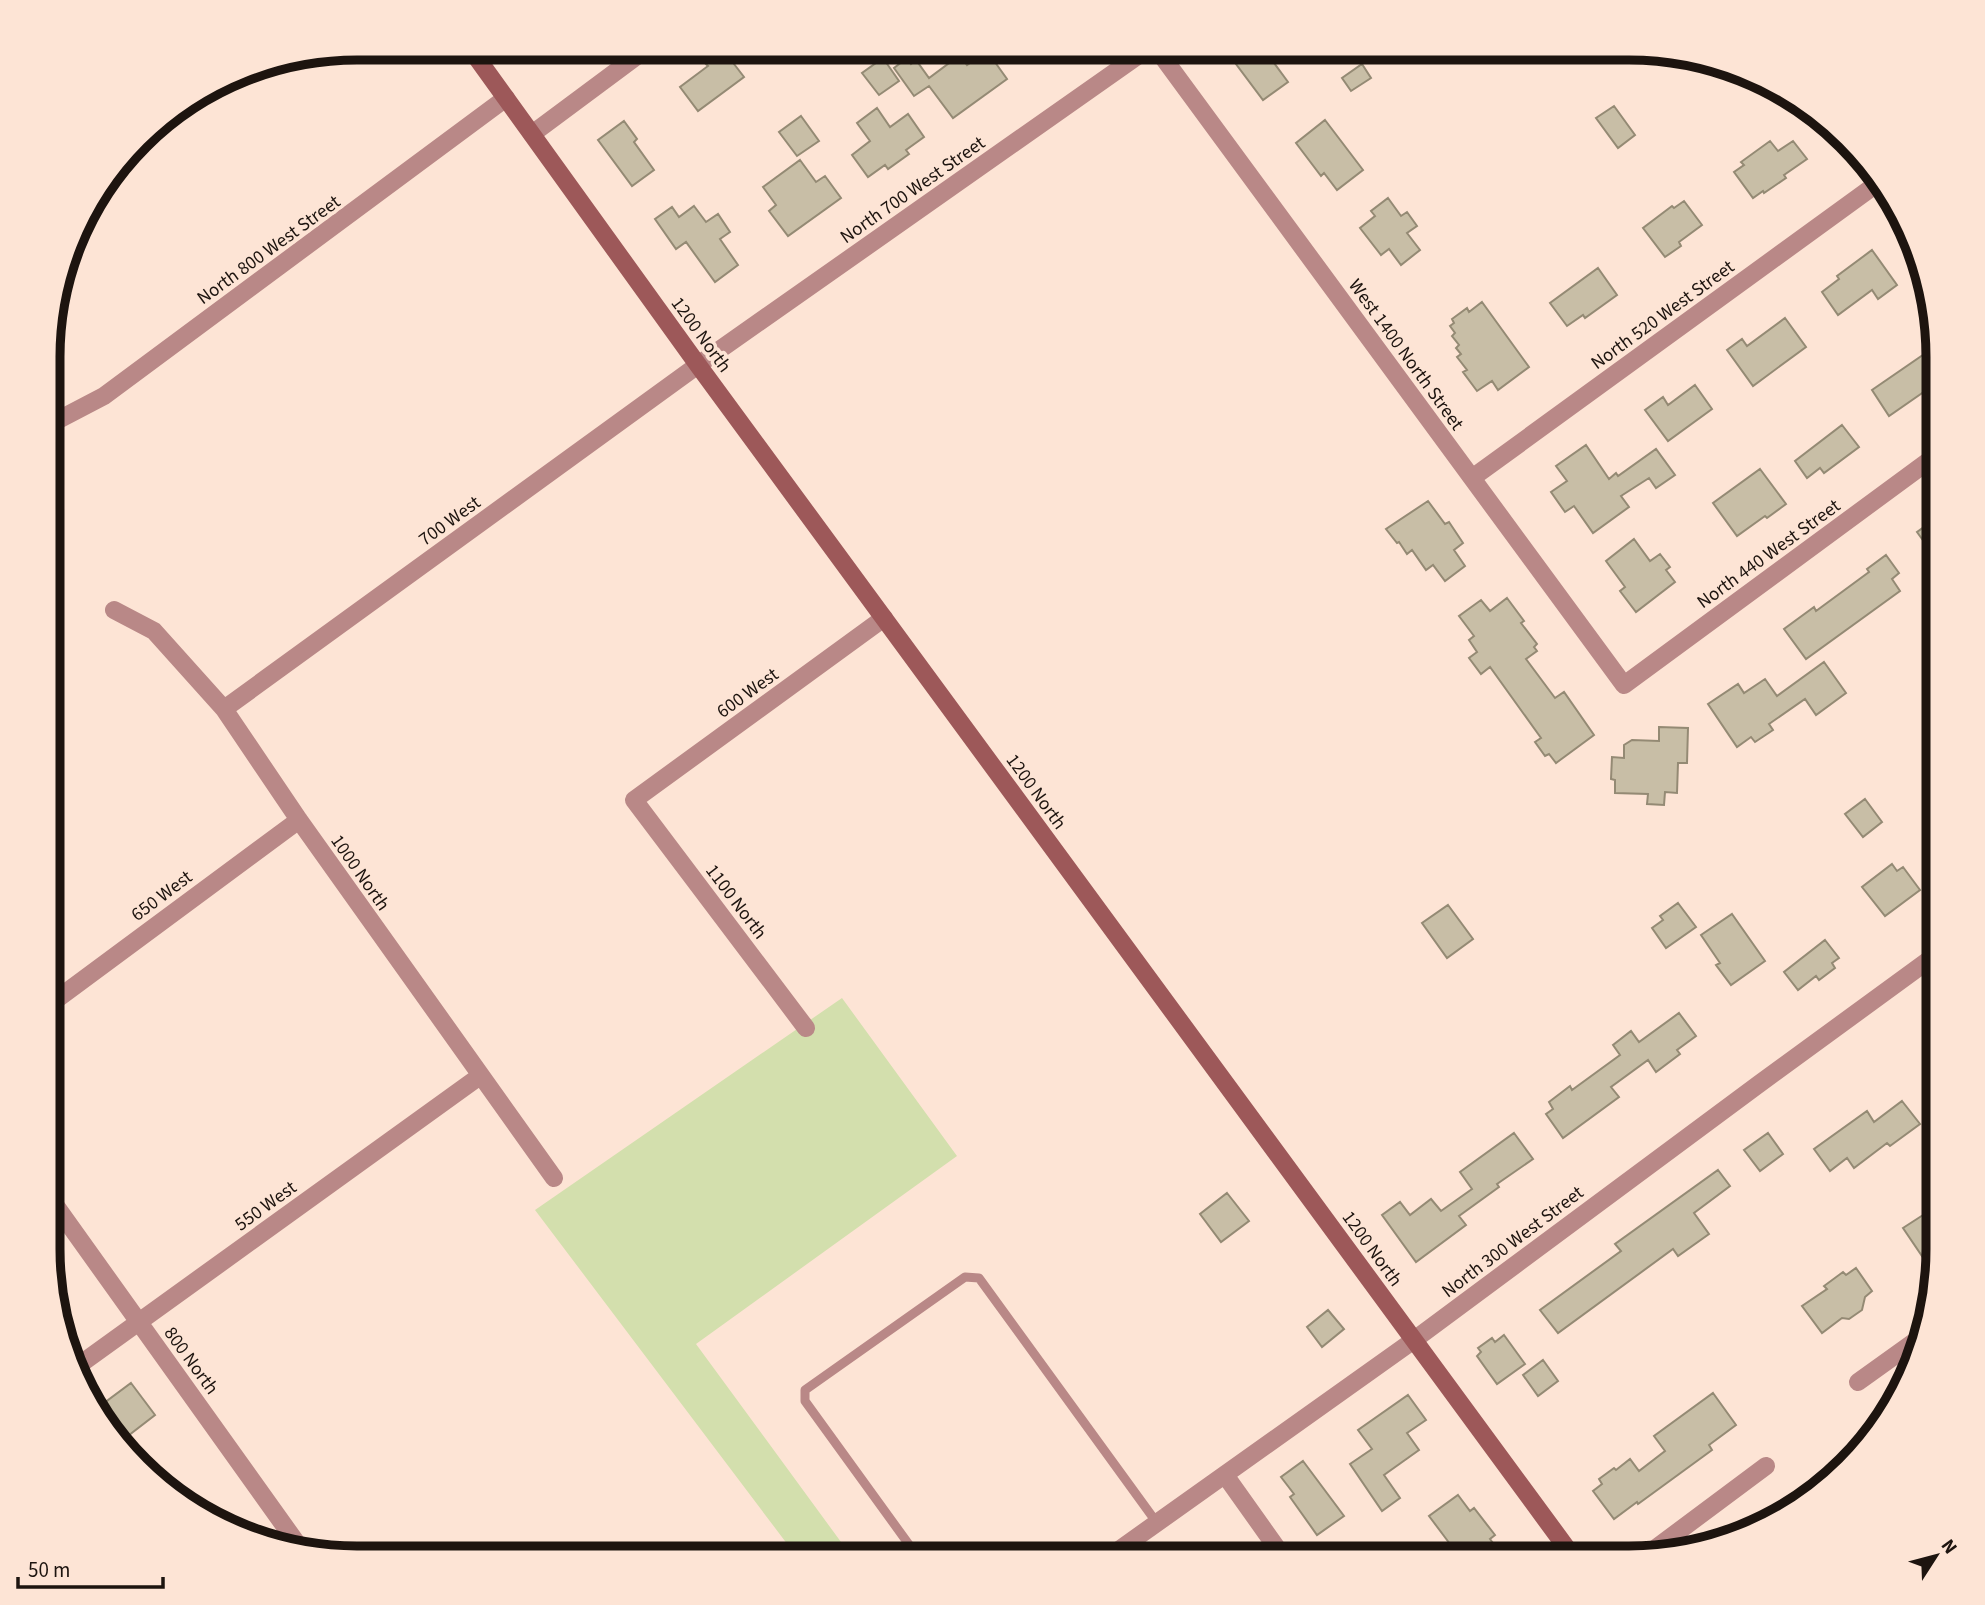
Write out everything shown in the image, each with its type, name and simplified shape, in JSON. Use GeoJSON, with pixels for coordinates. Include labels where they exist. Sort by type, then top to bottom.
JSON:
{"type":"FeatureCollection","features":[{"type":"Feature","properties":{"kind":"street","name":"1200 North"},"geometry":{"type":"LineString","coordinates":[[478,60],[698,365],[1565,1546]]}},
{"type":"Feature","properties":{"kind":"street"},"geometry":{"type":"LineString","coordinates":[[532,134],[632,60]]}},
{"type":"Feature","properties":{"kind":"street","name":"North 700 West Street"},"geometry":{"type":"LineString","coordinates":[[698,365],[1132,60]]}},
{"type":"Feature","properties":{"kind":"street","name":"West 1400 North Street"},"geometry":{"type":"LineString","coordinates":[[1165,60],[1624,685]]}},
{"type":"Feature","properties":{"kind":"street","name":"North 800 West Street"},"geometry":{"type":"LineString","coordinates":[[60,418],[104,396],[506,98]]}},
{"type":"Feature","properties":{"kind":"street","name":"North 520 West Street"},"geometry":{"type":"LineString","coordinates":[[1472,478],[1872,187]]}},
{"type":"Feature","properties":{"kind":"street","name":"700 West"},"geometry":{"type":"LineString","coordinates":[[224,709],[698,365]]}},
{"type":"Feature","properties":{"kind":"street","name":"North 440 West Street"},"geometry":{"type":"LineString","coordinates":[[1624,685],[1926,463]]}},
{"type":"Feature","properties":{"kind":"street","name":"1000 North"},"geometry":{"type":"LineString","coordinates":[[114,610],[154,631],[224,709],[299,820],[554,1178]]}},
{"type":"Feature","properties":{"kind":"street","name":"600 West"},"geometry":{"type":"LineString","coordinates":[[634,800],[884,618]]}},
{"type":"Feature","properties":{"kind":"street","name":"1100 North"},"geometry":{"type":"LineString","coordinates":[[634,800],[806,1028]]}},
{"type":"Feature","properties":{"kind":"street","name":"650 West"},"geometry":{"type":"LineString","coordinates":[[60,996],[299,820]]}},
{"type":"Feature","properties":{"kind":"street","name":"North 300 West Street"},"geometry":{"type":"LineString","coordinates":[[1127,1546],[1414,1340],[1926,962]]}},
{"type":"Feature","properties":{"kind":"street","name":"550 West"},"geometry":{"type":"LineString","coordinates":[[82,1363],[480,1076]]}},
{"type":"Feature","properties":{"kind":"street","name":"800 North"},"geometry":{"type":"LineString","coordinates":[[60,1212],[294,1539]]}},
{"type":"Feature","properties":{"kind":"street"},"geometry":{"type":"LineString","coordinates":[[1858,1382],[1910,1345]]}},
{"type":"Feature","properties":{"kind":"street"},"geometry":{"type":"LineString","coordinates":[[1662,1544],[1766,1466]]}},
{"type":"Feature","properties":{"kind":"street"},"geometry":{"type":"LineString","coordinates":[[1225,1475],[1275,1546]]}},
{"type":"Feature","properties":{"kind":"lane"},"geometry":{"type":"LineString","coordinates":[[910,1546],[805,1401],[805,1390],[965,1277],[979,1278],[1157,1524]]}},
{"type":"Feature","properties":{"kind":"green space"},"geometry":{"type":"Polygon","coordinates":[[[842,998],[957,1156],[696,1344],[844,1546],[789,1546],[535,1210],[842,998]]]}},
{"type":"Feature","properties":{"kind":"building"},"geometry":{"type":"Polygon","coordinates":[[[712,60],[731,60],[744,77],[698,111],[680,87],[708,66],[706,64],[712,60]]]}},
{"type":"Feature","properties":{"kind":"building"},"geometry":{"type":"Polygon","coordinates":[[[880,60],[884,60],[899,81],[879,95],[862,73],[880,60]]]}},
{"type":"Feature","properties":{"kind":"building"},"geometry":{"type":"Polygon","coordinates":[[[904,60],[911,64],[916,60],[929,78],[953,60],[964,60],[967,65],[974,60],[993,60],[1007,79],[953,118],[929,86],[914,96],[894,68],[904,60]]]}},
{"type":"Feature","properties":{"kind":"building"},"geometry":{"type":"Polygon","coordinates":[[[1233,60],[1272,60],[1288,82],[1263,100],[1233,60]]]}},
{"type":"Feature","properties":{"kind":"building"},"geometry":{"type":"Polygon","coordinates":[[[1362,64],[1371,78],[1351,91],[1342,78],[1362,64]]]}},
{"type":"Feature","properties":{"kind":"building"},"geometry":{"type":"Polygon","coordinates":[[[1614,106],[1635,135],[1618,148],[1596,118],[1614,106]]]}},
{"type":"Feature","properties":{"kind":"building"},"geometry":{"type":"Polygon","coordinates":[[[877,108],[890,127],[908,114],[924,137],[906,150],[909,154],[888,169],[885,165],[868,177],[852,155],[870,141],[857,123],[877,108]]]}},
{"type":"Feature","properties":{"kind":"building"},"geometry":{"type":"Polygon","coordinates":[[[801,116],[819,141],[797,156],[779,132],[801,116]]]}},
{"type":"Feature","properties":{"kind":"building"},"geometry":{"type":"Polygon","coordinates":[[[1325,120],[1363,170],[1337,190],[1324,173],[1321,176],[1296,143],[1325,120]]]}},
{"type":"Feature","properties":{"kind":"building"},"geometry":{"type":"Polygon","coordinates":[[[624,121],[637,139],[634,142],[654,170],[632,186],[598,140],[624,121]]]}},
{"type":"Feature","properties":{"kind":"building"},"geometry":{"type":"Polygon","coordinates":[[[1770,141],[1778,151],[1793,141],[1807,159],[1784,175],[1786,178],[1753,198],[1734,172],[1744,165],[1741,162],[1770,141]]]}},
{"type":"Feature","properties":{"kind":"building"},"geometry":{"type":"Polygon","coordinates":[[[800,160],[816,182],[825,176],[841,198],[788,236],[769,211],[776,205],[763,187],[800,160]]]}},
{"type":"Feature","properties":{"kind":"building"},"geometry":{"type":"Polygon","coordinates":[[[1388,198],[1401,216],[1407,212],[1417,226],[1407,233],[1420,250],[1401,265],[1389,249],[1381,255],[1360,228],[1375,216],[1371,211],[1388,198]]]}},
{"type":"Feature","properties":{"kind":"building"},"geometry":{"type":"Polygon","coordinates":[[[1684,201],[1702,225],[1679,242],[1681,246],[1665,257],[1643,228],[1672,206],[1674,208],[1684,201]]]}},
{"type":"Feature","properties":{"kind":"building"},"geometry":{"type":"Polygon","coordinates":[[[694,206],[706,222],[718,214],[730,232],[720,239],[738,265],[715,282],[686,242],[676,249],[655,219],[672,207],[679,217],[694,206]]]}},
{"type":"Feature","properties":{"kind":"building"},"geometry":{"type":"Polygon","coordinates":[[[1872,250],[1897,285],[1878,299],[1872,290],[1838,315],[1822,292],[1839,279],[1837,276],[1872,250]]]}},
{"type":"Feature","properties":{"kind":"building"},"geometry":{"type":"Polygon","coordinates":[[[1598,268],[1617,295],[1585,318],[1583,315],[1567,326],[1550,303],[1598,268]]]}},
{"type":"Feature","properties":{"kind":"building"},"geometry":{"type":"Polygon","coordinates":[[[1482,302],[1529,367],[1498,390],[1492,381],[1477,391],[1463,372],[1467,370],[1457,357],[1461,354],[1456,348],[1459,345],[1452,336],[1455,333],[1450,326],[1454,323],[1452,319],[1467,308],[1469,312],[1482,302]]]}},
{"type":"Feature","properties":{"kind":"building"},"geometry":{"type":"Polygon","coordinates":[[[1785,318],[1806,347],[1753,386],[1727,350],[1742,339],[1747,346],[1785,318]]]}},
{"type":"Feature","properties":{"kind":"building"},"geometry":{"type":"Polygon","coordinates":[[[1926,353],[1926,390],[1889,416],[1872,390],[1926,353]]]}},
{"type":"Feature","properties":{"kind":"building"},"geometry":{"type":"Polygon","coordinates":[[[1695,385],[1712,409],[1668,441],[1645,410],[1663,397],[1668,405],[1695,385]]]}},
{"type":"Feature","properties":{"kind":"building"},"geometry":{"type":"Polygon","coordinates":[[[1842,425],[1859,447],[1824,473],[1820,468],[1807,478],[1795,461],[1842,425]]]}},
{"type":"Feature","properties":{"kind":"building"},"geometry":{"type":"Polygon","coordinates":[[[1586,445],[1609,479],[1616,473],[1618,476],[1656,449],[1675,475],[1656,488],[1649,478],[1621,496],[1629,507],[1593,533],[1574,506],[1565,512],[1551,492],[1567,481],[1556,466],[1586,445]]]}},
{"type":"Feature","properties":{"kind":"building"},"geometry":{"type":"Polygon","coordinates":[[[1760,469],[1786,504],[1737,536],[1713,503],[1760,469]]]}},
{"type":"Feature","properties":{"kind":"building"},"geometry":{"type":"Polygon","coordinates":[[[1428,501],[1445,524],[1449,522],[1463,543],[1454,550],[1465,566],[1445,581],[1433,565],[1426,570],[1412,550],[1407,554],[1386,529],[1428,501]]]}},
{"type":"Feature","properties":{"kind":"building"},"geometry":{"type":"Polygon","coordinates":[[[1926,526],[1926,544],[1917,532],[1926,526]]]}},
{"type":"Feature","properties":{"kind":"building"},"geometry":{"type":"Polygon","coordinates":[[[1634,539],[1650,561],[1660,554],[1670,567],[1666,570],[1675,582],[1636,612],[1620,591],[1625,587],[1606,561],[1634,539]]]}},
{"type":"Feature","properties":{"kind":"building"},"geometry":{"type":"Polygon","coordinates":[[[1886,555],[1899,573],[1892,579],[1900,591],[1806,659],[1784,629],[1814,607],[1816,611],[1869,572],[1867,569],[1886,555]]]}},
{"type":"Feature","properties":{"kind":"building"},"geometry":{"type":"Polygon","coordinates":[[[1507,598],[1537,644],[1534,647],[1537,651],[1526,659],[1555,698],[1564,692],[1594,735],[1556,763],[1549,754],[1545,756],[1535,742],[1541,738],[1490,667],[1481,674],[1469,658],[1477,652],[1469,640],[1474,636],[1459,616],[1481,600],[1490,611],[1507,598]]]}},
{"type":"Feature","properties":{"kind":"building"},"geometry":{"type":"Polygon","coordinates":[[[1824,662],[1846,693],[1816,715],[1805,699],[1769,724],[1773,730],[1755,742],[1751,737],[1737,747],[1708,704],[1738,684],[1744,693],[1765,679],[1777,696],[1824,662]]]}},
{"type":"Feature","properties":{"kind":"building"},"geometry":{"type":"Polygon","coordinates":[[[1659,727],[1688,728],[1687,763],[1678,763],[1677,793],[1665,792],[1664,805],[1647,804],[1648,794],[1615,793],[1615,780],[1611,779],[1612,757],[1624,758],[1624,745],[1632,740],[1659,741],[1659,727]]]}},
{"type":"Feature","properties":{"kind":"building"},"geometry":{"type":"Polygon","coordinates":[[[1865,799],[1882,822],[1863,837],[1845,814],[1865,799]]]}},
{"type":"Feature","properties":{"kind":"building"},"geometry":{"type":"Polygon","coordinates":[[[1892,864],[1897,871],[1903,867],[1920,890],[1885,916],[1862,887],[1892,864]]]}},
{"type":"Feature","properties":{"kind":"building"},"geometry":{"type":"Polygon","coordinates":[[[1678,903],[1696,927],[1666,948],[1652,928],[1663,920],[1660,916],[1678,903]]]}},
{"type":"Feature","properties":{"kind":"building"},"geometry":{"type":"Polygon","coordinates":[[[1448,905],[1473,939],[1447,958],[1422,923],[1448,905]]]}},
{"type":"Feature","properties":{"kind":"building"},"geometry":{"type":"Polygon","coordinates":[[[1732,914],[1765,961],[1731,985],[1716,965],[1720,963],[1701,935],[1732,914]]]}},
{"type":"Feature","properties":{"kind":"building"},"geometry":{"type":"Polygon","coordinates":[[[1825,940],[1839,958],[1832,963],[1835,968],[1819,980],[1816,976],[1798,990],[1784,972],[1825,940]]]}},
{"type":"Feature","properties":{"kind":"building"},"geometry":{"type":"Polygon","coordinates":[[[1679,1013],[1696,1036],[1677,1050],[1680,1054],[1656,1072],[1648,1060],[1611,1087],[1619,1097],[1563,1138],[1546,1114],[1553,1109],[1549,1102],[1570,1086],[1572,1090],[1620,1055],[1613,1045],[1631,1031],[1639,1042],[1679,1013]]]}},
{"type":"Feature","properties":{"kind":"building"},"geometry":{"type":"Polygon","coordinates":[[[1902,1101],[1920,1124],[1890,1146],[1887,1143],[1854,1168],[1847,1158],[1830,1171],[1814,1149],[1867,1111],[1874,1122],[1902,1101]]]}},
{"type":"Feature","properties":{"kind":"building"},"geometry":{"type":"Polygon","coordinates":[[[1514,1133],[1533,1159],[1497,1184],[1499,1187],[1459,1216],[1466,1225],[1416,1262],[1382,1215],[1400,1202],[1410,1215],[1431,1199],[1441,1211],[1472,1189],[1460,1172],[1514,1133]]]}},
{"type":"Feature","properties":{"kind":"building"},"geometry":{"type":"Polygon","coordinates":[[[1768,1133],[1783,1154],[1760,1171],[1744,1150],[1768,1133]]]}},
{"type":"Feature","properties":{"kind":"building"},"geometry":{"type":"Polygon","coordinates":[[[1718,1170],[1730,1186],[1694,1213],[1709,1234],[1678,1256],[1673,1249],[1558,1333],[1540,1310],[1621,1251],[1615,1244],[1718,1170]]]}},
{"type":"Feature","properties":{"kind":"building"},"geometry":{"type":"Polygon","coordinates":[[[1227,1193],[1249,1221],[1221,1242],[1200,1214],[1227,1193]]]}},
{"type":"Feature","properties":{"kind":"building"},"geometry":{"type":"Polygon","coordinates":[[[1926,1213],[1924,1259],[1903,1228],[1926,1213]]]}},
{"type":"Feature","properties":{"kind":"building"},"geometry":{"type":"Polygon","coordinates":[[[1856,1268],[1872,1291],[1865,1297],[1862,1310],[1849,1319],[1842,1318],[1822,1333],[1802,1306],[1827,1289],[1824,1286],[1843,1272],[1846,1275],[1856,1268]]]}},
{"type":"Feature","properties":{"kind":"building"},"geometry":{"type":"Polygon","coordinates":[[[1328,1310],[1344,1329],[1322,1347],[1307,1327],[1328,1310]]]}},
{"type":"Feature","properties":{"kind":"building"},"geometry":{"type":"Polygon","coordinates":[[[1504,1335],[1525,1364],[1497,1384],[1477,1356],[1481,1352],[1478,1348],[1492,1338],[1495,1342],[1504,1335]]]}},
{"type":"Feature","properties":{"kind":"building"},"geometry":{"type":"Polygon","coordinates":[[[1543,1360],[1558,1381],[1538,1396],[1523,1375],[1543,1360]]]}},
{"type":"Feature","properties":{"kind":"building"},"geometry":{"type":"Polygon","coordinates":[[[131,1383],[155,1415],[127,1437],[103,1403],[131,1383]]]}},
{"type":"Feature","properties":{"kind":"building"},"geometry":{"type":"Polygon","coordinates":[[[1713,1393],[1736,1425],[1709,1445],[1712,1450],[1614,1519],[1593,1491],[1602,1484],[1599,1479],[1630,1459],[1639,1471],[1665,1451],[1654,1436],[1713,1393]]]}},
{"type":"Feature","properties":{"kind":"building"},"geometry":{"type":"Polygon","coordinates":[[[1408,1395],[1426,1420],[1407,1433],[1419,1450],[1384,1475],[1400,1498],[1382,1511],[1350,1464],[1372,1449],[1358,1430],[1408,1395]]]}},
{"type":"Feature","properties":{"kind":"building"},"geometry":{"type":"Polygon","coordinates":[[[1303,1461],[1344,1516],[1317,1535],[1290,1497],[1294,1494],[1281,1477],[1303,1461]]]}},
{"type":"Feature","properties":{"kind":"building"},"geometry":{"type":"Polygon","coordinates":[[[1458,1495],[1470,1511],[1474,1508],[1495,1535],[1490,1539],[1495,1546],[1448,1546],[1450,1544],[1429,1516],[1458,1495]]]}}]}
